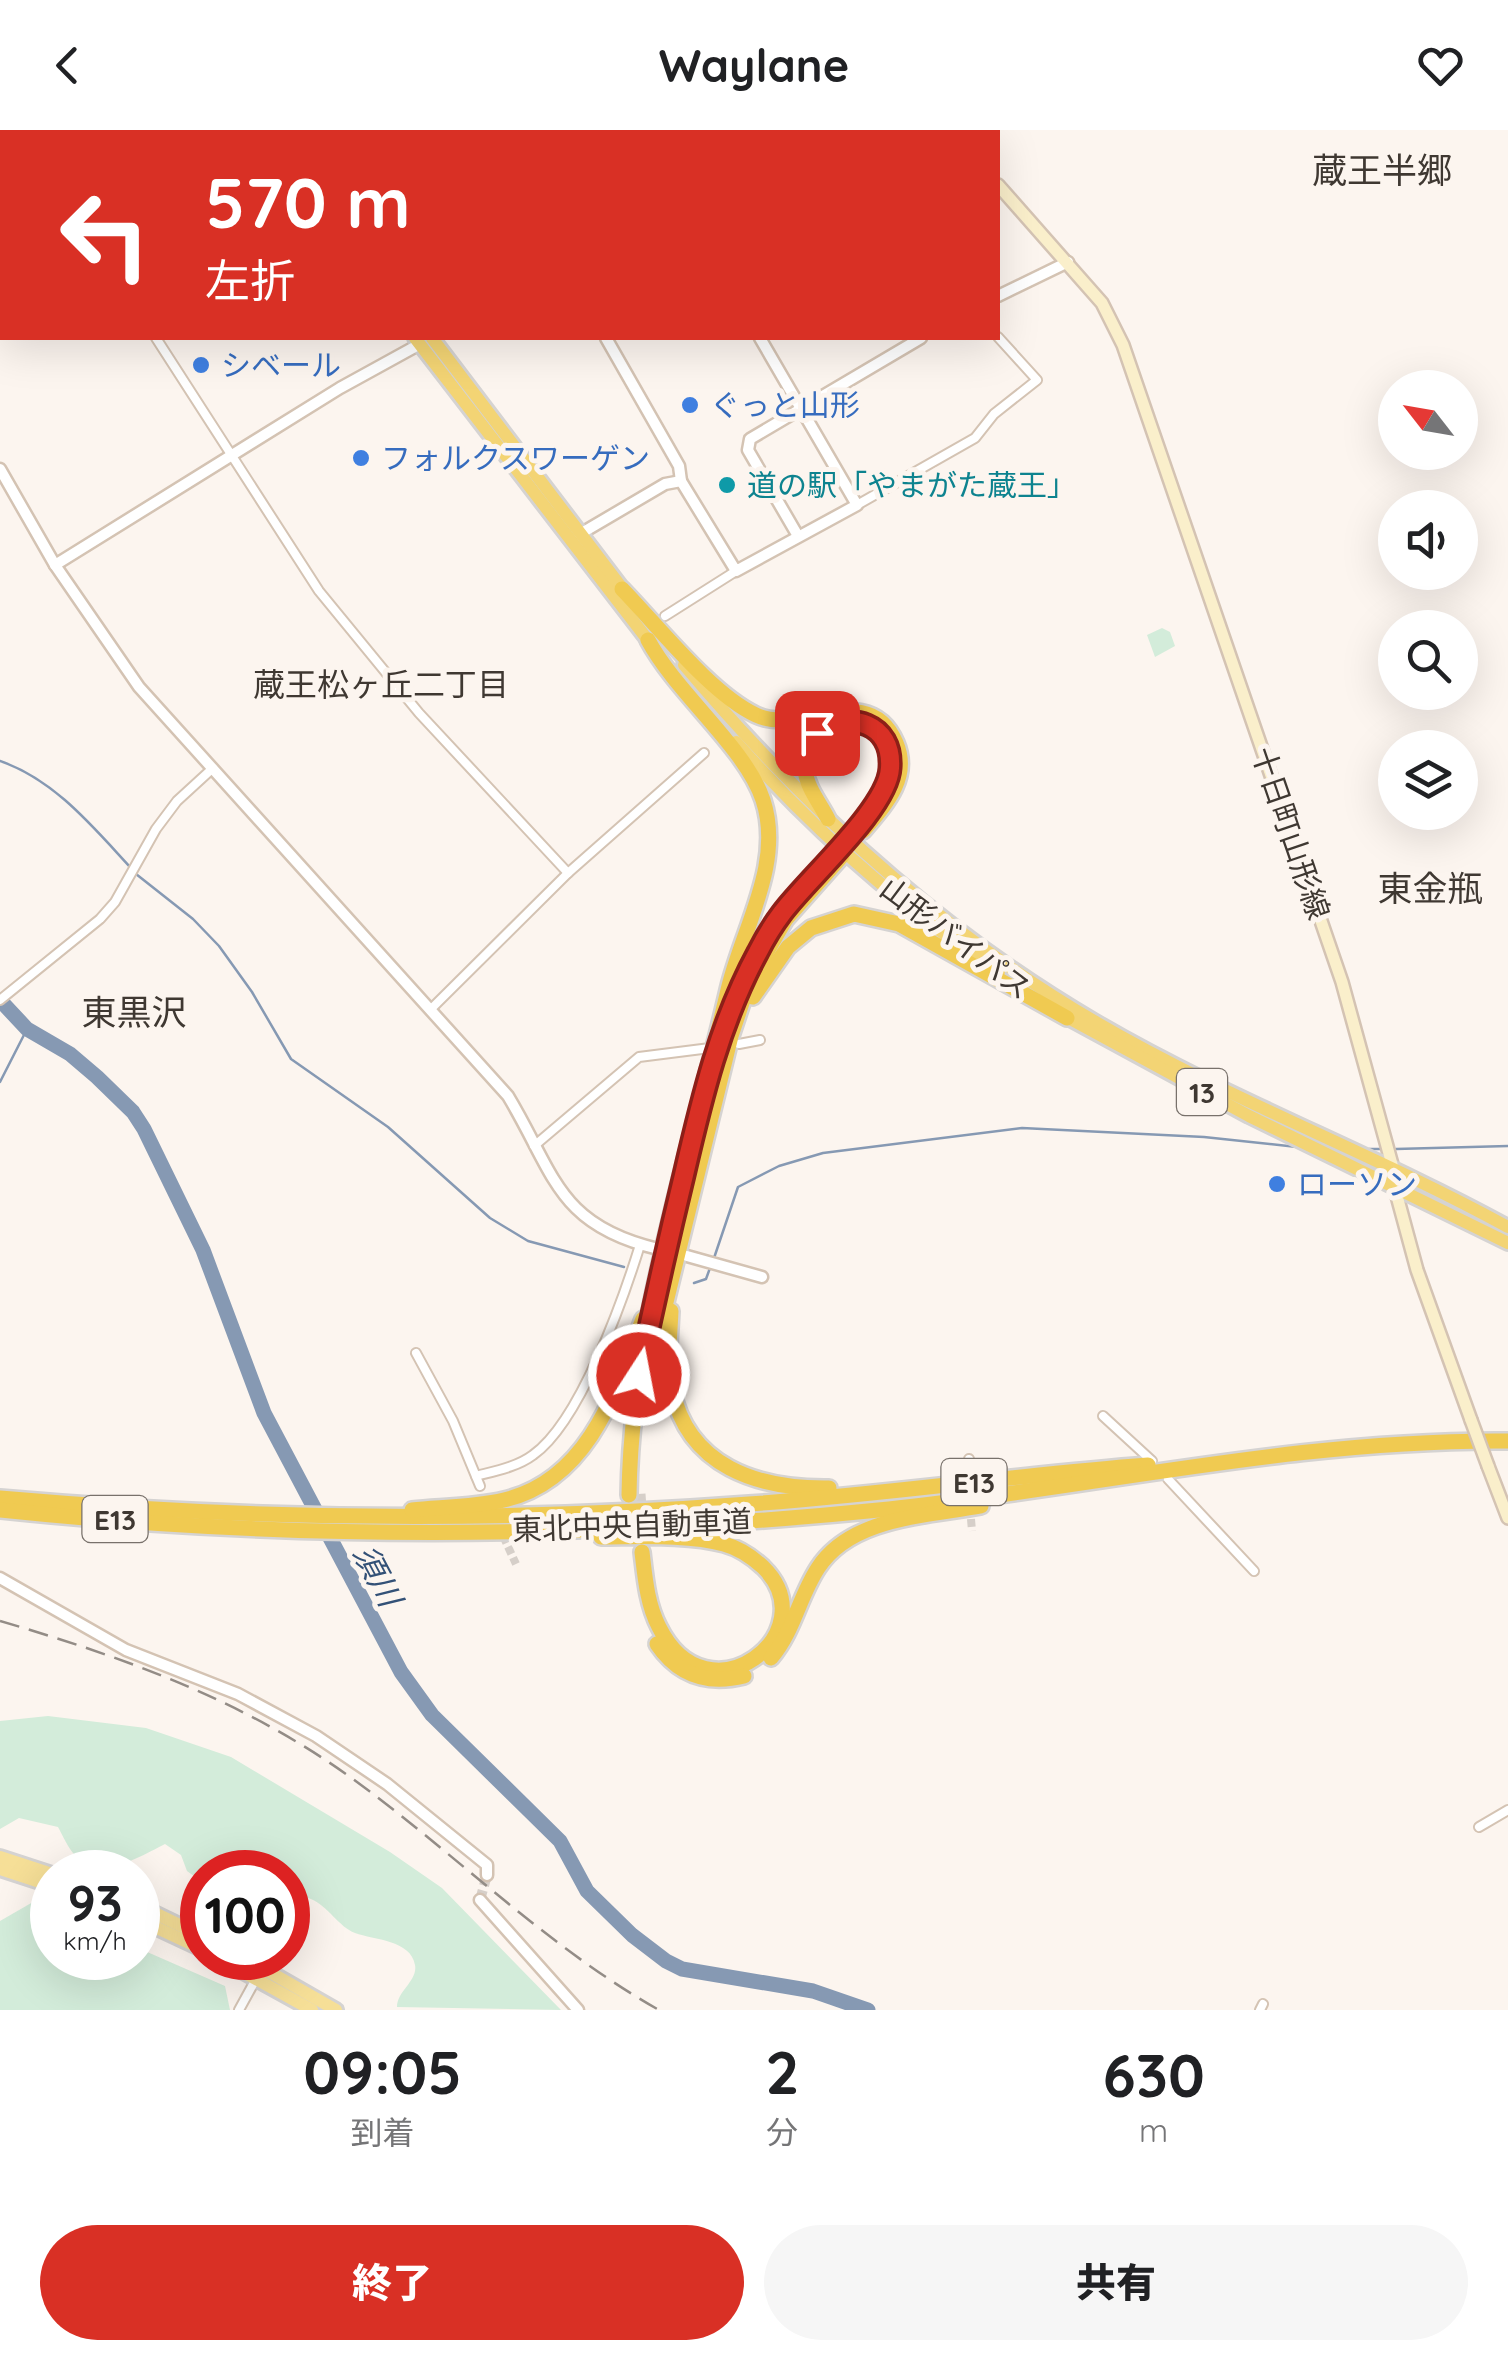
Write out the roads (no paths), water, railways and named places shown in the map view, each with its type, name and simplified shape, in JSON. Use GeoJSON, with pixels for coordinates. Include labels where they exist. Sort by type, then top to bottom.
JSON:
{"type":"FeatureCollection","features":[{"type":"Feature","properties":{"kind":"highway","name":"山形バイパス"},"geometry":{"type":"LineString","coordinates":[[428,340],[622,589],[766,758],[828,819],[970,940],[1066,1003],[1174,1064],[1508,1226]]}},
{"type":"Feature","properties":{"kind":"highway","name":"山形バイパス"},"geometry":{"type":"LineString","coordinates":[[428,340],[648,640],[758,767],[857,862],[939,931],[1067,1018],[1249,1116],[1508,1243]]}},
{"type":"Feature","properties":{"kind":"highway"},"geometry":{"type":"LineString","coordinates":[[622,589],[728,698],[760,717],[777,720],[835,711],[856,712],[886,726],[898,747],[901,773],[897,786],[770,930],[713,1048]]}},
{"type":"Feature","properties":{"kind":"highway"},"geometry":{"type":"LineString","coordinates":[[634,1495],[648,1375],[713,1048],[766,869],[769,835],[763,799],[750,775],[664,669],[648,640]]}},
{"type":"Feature","properties":{"kind":"highway"},"geometry":{"type":"LineString","coordinates":[[828,819],[808,784],[804,762],[807,748],[817,733],[832,723],[864,723],[880,734],[890,754],[890,770],[887,786],[861,828]]}},
{"type":"Feature","properties":{"kind":"highway"},"geometry":{"type":"LineString","coordinates":[[452,1524],[536,1488],[587,1445],[668,1270],[749,982],[786,918],[838,853]]}},
{"type":"Feature","properties":{"kind":"highway"},"geometry":{"type":"LineString","coordinates":[[735,1040],[763,980],[788,947],[810,928],[854,914],[899,924],[1067,1018]]}},
{"type":"Feature","properties":{"kind":"highway"},"geometry":{"type":"LineString","coordinates":[[668,1270],[670,1370],[677,1406],[691,1434],[704,1448],[724,1465],[752,1480],[794,1488],[844,1487],[1030,1470],[1104,1468]]}},
{"type":"Feature","properties":{"kind":"highway","name":"東北中央自動車道"},"geometry":{"type":"LineString","coordinates":[[0,1498],[231,1520],[274,1516],[452,1524],[789,1518],[893,1508],[1343,1446],[1508,1441]]}},
{"type":"Feature","properties":{"kind":"highway","name":"東北中央自動車道"},"geometry":{"type":"LineString","coordinates":[[0,1510],[378,1531],[750,1504],[1104,1468],[1260,1457]]}},
{"type":"Feature","properties":{"kind":"highway"},"geometry":{"type":"LineString","coordinates":[[452,1524],[727,1544],[751,1556],[770,1574],[781,1596],[780,1624],[768,1648],[751,1662],[730,1670],[706,1669],[684,1660],[668,1644],[650,1604],[637,1551],[644,1615],[658,1646],[675,1667],[698,1678],[723,1681],[748,1675],[773,1656],[792,1630],[817,1569],[835,1546],[863,1532],[1159,1471]]}},
{"type":"Feature","properties":{"kind":"main road","name":"十日町山形線"},"geometry":{"type":"LineString","coordinates":[[1000,187],[1102,303],[1123,345],[1342,982],[1422,1284],[1508,1518]]}},
{"type":"Feature","properties":{"kind":"main road"},"geometry":{"type":"LineString","coordinates":[[0,1857],[30,1867]]}},
{"type":"Feature","properties":{"kind":"main road"},"geometry":{"type":"LineString","coordinates":[[0,1868],[30,1878]]}},
{"type":"Feature","properties":{"kind":"main road"},"geometry":{"type":"LineString","coordinates":[[270,1980],[312,2010]]}},
{"type":"Feature","properties":{"kind":"main road"},"geometry":{"type":"LineString","coordinates":[[275,1980],[336,2010]]}},
{"type":"Feature","properties":{"kind":"street"},"geometry":{"type":"LineString","coordinates":[[1000,295],[1068,262]]}},
{"type":"Feature","properties":{"kind":"street"},"geometry":{"type":"LineString","coordinates":[[665,616],[736,571],[975,438],[994,414],[1037,380],[1000,339]]}},
{"type":"Feature","properties":{"kind":"street"},"geometry":{"type":"LineString","coordinates":[[157,340],[318,591],[420,713],[568,874]]}},
{"type":"Feature","properties":{"kind":"street"},"geometry":{"type":"LineString","coordinates":[[54,565],[340,388],[425,340]]}},
{"type":"Feature","properties":{"kind":"street"},"geometry":{"type":"LineString","coordinates":[[607,340],[679,466],[681,481],[736,571]]}},
{"type":"Feature","properties":{"kind":"street"},"geometry":{"type":"LineString","coordinates":[[761,340],[857,506]]}},
{"type":"Feature","properties":{"kind":"street"},"geometry":{"type":"LineString","coordinates":[[798,536],[748,450],[754,434],[918,340]]}},
{"type":"Feature","properties":{"kind":"street"},"geometry":{"type":"LineString","coordinates":[[0,469],[54,565],[139,687],[508,1096],[546,1169],[584,1218],[610,1234],[658,1249]]}},
{"type":"Feature","properties":{"kind":"street"},"geometry":{"type":"LineString","coordinates":[[580,534],[665,484],[681,481]]}},
{"type":"Feature","properties":{"kind":"street"},"geometry":{"type":"LineString","coordinates":[[431,1008],[568,874],[704,753]]}},
{"type":"Feature","properties":{"kind":"street"},"geometry":{"type":"LineString","coordinates":[[0,1000],[100,918],[131,876],[176,801],[213,768]]}},
{"type":"Feature","properties":{"kind":"street"},"geometry":{"type":"LineString","coordinates":[[735,1040],[760,1040]]}},
{"type":"Feature","properties":{"kind":"street"},"geometry":{"type":"LineString","coordinates":[[534,1146],[638,1057],[713,1048]]}},
{"type":"Feature","properties":{"kind":"street"},"geometry":{"type":"LineString","coordinates":[[416,1353],[453,1422],[478,1481],[522,1463],[538,1452],[572,1414],[630,1279],[640,1245]]}},
{"type":"Feature","properties":{"kind":"street"},"geometry":{"type":"LineString","coordinates":[[687,1256],[762,1277]]}},
{"type":"Feature","properties":{"kind":"street"},"geometry":{"type":"LineString","coordinates":[[1103,1416],[1254,1570]]}},
{"type":"Feature","properties":{"kind":"street"},"geometry":{"type":"LineString","coordinates":[[968,1472],[969,1458]]}},
{"type":"Feature","properties":{"kind":"street"},"geometry":{"type":"LineString","coordinates":[[0,1578],[126,1650],[238,1694],[343,1753],[487,1864],[488,1875]]}},
{"type":"Feature","properties":{"kind":"street"},"geometry":{"type":"LineString","coordinates":[[1479,1827],[1508,1810]]}},
{"type":"Feature","properties":{"kind":"street"},"geometry":{"type":"LineString","coordinates":[[480,1900],[578,2010]]}},
{"type":"Feature","properties":{"kind":"street"},"geometry":{"type":"LineString","coordinates":[[238,2010],[255,1980]]}},
{"type":"Feature","properties":{"kind":"waterway"},"geometry":{"type":"LineString","coordinates":[[0,761],[56,792],[131,868]]}},
{"type":"Feature","properties":{"kind":"waterway"},"geometry":{"type":"LineString","coordinates":[[136,874],[193,919],[219,946],[252,992],[291,1059],[388,1127],[490,1218],[528,1241],[624,1267]]}},
{"type":"Feature","properties":{"kind":"waterway","name":"須川"},"geometry":{"type":"LineString","coordinates":[[0,1000],[27,1029],[70,1054],[97,1077],[133,1112],[144,1129],[203,1250],[264,1413],[401,1672],[432,1715],[560,1841],[587,1891],[632,1935],[666,1961],[682,1969],[813,1991],[868,2010]]}},
{"type":"Feature","properties":{"kind":"waterway"},"geometry":{"type":"LineString","coordinates":[[0,1082],[27,1029]]}},
{"type":"Feature","properties":{"kind":"waterway"},"geometry":{"type":"LineString","coordinates":[[713,1261],[738,1187],[779,1166],[823,1153],[1022,1128],[1204,1137],[1297,1147]]}},
{"type":"Feature","properties":{"kind":"waterway"},"geometry":{"type":"LineString","coordinates":[[1396,1149],[1508,1146]]}},
{"type":"Feature","properties":{"kind":"waterway"},"geometry":{"type":"LineString","coordinates":[[1369,1149],[1381,1149]]}},
{"type":"Feature","properties":{"kind":"waterway"},"geometry":{"type":"LineString","coordinates":[[694,1283],[706,1279],[710,1268]]}},
{"type":"Feature","properties":{"kind":"tunnel"},"geometry":{"type":"LineString","coordinates":[[638,1494],[642,1552]]}},
{"type":"Feature","properties":{"kind":"tunnel"},"geometry":{"type":"LineString","coordinates":[[970,1507],[972,1531]]}},
{"type":"Feature","properties":{"kind":"tunnel"},"geometry":{"type":"LineString","coordinates":[[493,1514],[516,1564]]}},
{"type":"Feature","properties":{"kind":"tunnel"},"geometry":{"type":"LineString","coordinates":[[480,1900],[487,1875]]}},
{"type":"Feature","properties":{"kind":"railway"},"geometry":{"type":"LineString","coordinates":[[0,1621],[141,1667],[274,1729],[357,1782],[580,1959],[659,2010]]}},
{"type":"Feature","properties":{"kind":"place","name":"シベール"},"geometry":{"type":"Point","coordinates":[201,365]}},
{"type":"Feature","properties":{"kind":"place","name":"ぐっと山形"},"geometry":{"type":"Point","coordinates":[690,405]}},
{"type":"Feature","properties":{"kind":"place","name":"フォルクスワーゲン"},"geometry":{"type":"Point","coordinates":[361,458]}},
{"type":"Feature","properties":{"kind":"place","name":"道の駅「やまがた蔵王」"},"geometry":{"type":"Point","coordinates":[727,485]}},
{"type":"Feature","properties":{"kind":"place","name":"ローソン"},"geometry":{"type":"Point","coordinates":[1277,1184]}},
{"type":"Feature","properties":{"kind":"district","name":"蔵王半郷"},"geometry":{"type":"Point","coordinates":[1382,170]}},
{"type":"Feature","properties":{"kind":"district","name":"蔵王松ヶ丘二丁目"},"geometry":{"type":"Point","coordinates":[381,684]}},
{"type":"Feature","properties":{"kind":"district","name":"東金瓶"},"geometry":{"type":"Point","coordinates":[1430,888]}},
{"type":"Feature","properties":{"kind":"district","name":"東黒沢"},"geometry":{"type":"Point","coordinates":[134,1012]}}]}
